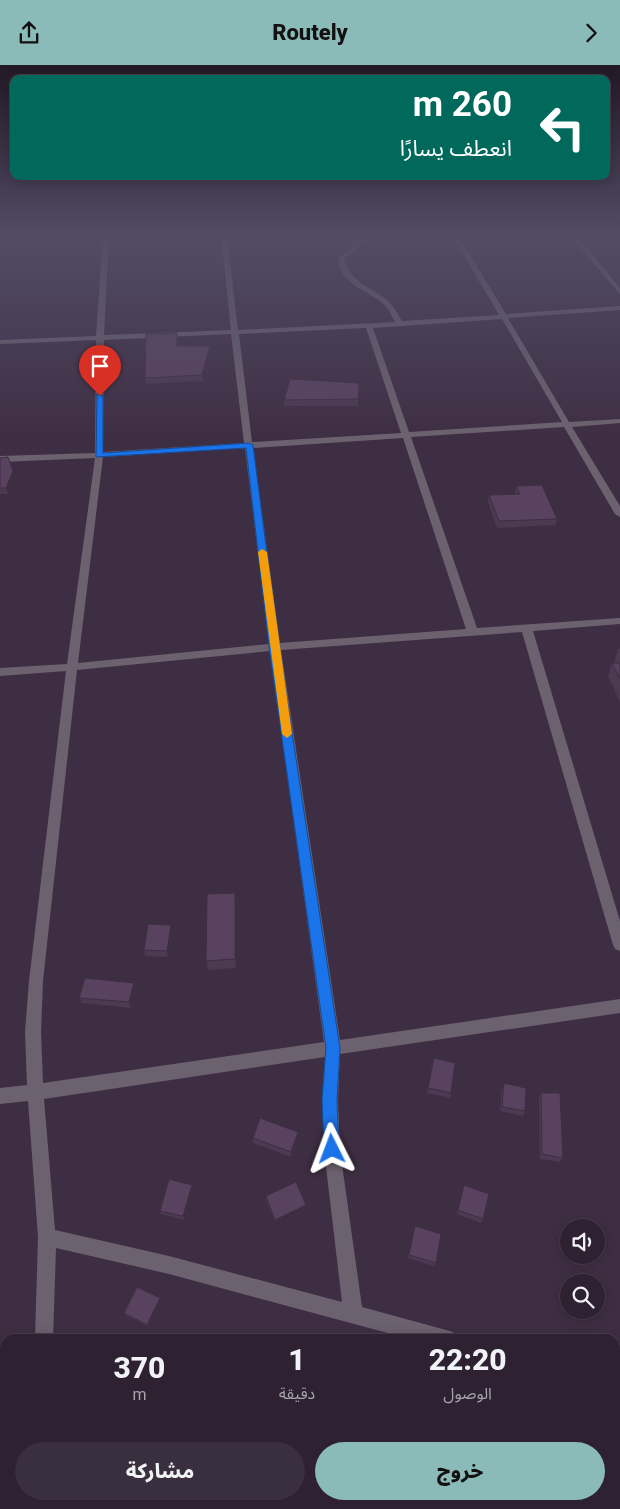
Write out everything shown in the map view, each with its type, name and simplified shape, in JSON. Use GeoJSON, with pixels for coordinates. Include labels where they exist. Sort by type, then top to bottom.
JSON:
{"type":"FeatureCollection","features":[{"type":"Feature","properties":{"kind":"street"},"geometry":{"type":"LineString","coordinates":[[44,1334],[47,1237],[35,1092],[33,1032],[36,981],[72,667],[99,455],[102,302]]}},
{"type":"Feature","properties":{"kind":"street"},"geometry":{"type":"LineString","coordinates":[[231,302],[274,647],[333,1048],[330,1100],[332,1149],[353,1313]]}},
{"type":"Feature","properties":{"kind":"street"},"geometry":{"type":"LineString","coordinates":[[385,302],[400,324]]}},
{"type":"Feature","properties":{"kind":"street"},"geometry":{"type":"LineString","coordinates":[[497,302],[566,425],[620,514]]}},
{"type":"Feature","properties":{"kind":"street"},"geometry":{"type":"LineString","coordinates":[[0,342],[369,326],[620,308]]}},
{"type":"Feature","properties":{"kind":"street"},"geometry":{"type":"LineString","coordinates":[[369,326],[473,633]]}},
{"type":"Feature","properties":{"kind":"street"},"geometry":{"type":"LineString","coordinates":[[0,459],[99,455],[620,421]]}},
{"type":"Feature","properties":{"kind":"street"},"geometry":{"type":"LineString","coordinates":[[0,672],[72,667],[274,647],[620,621]]}},
{"type":"Feature","properties":{"kind":"street"},"geometry":{"type":"LineString","coordinates":[[527,629],[620,945]]}},
{"type":"Feature","properties":{"kind":"street"},"geometry":{"type":"LineString","coordinates":[[0,1096],[620,1006]]}},
{"type":"Feature","properties":{"kind":"street"},"geometry":{"type":"LineString","coordinates":[[47,1237],[169,1265],[353,1313],[413,1334]]}},
{"type":"Feature","properties":{"kind":"building"},"geometry":{"type":"Polygon","coordinates":[[[177,333],[177,346],[210,346],[202,375],[145,378],[146,334],[177,333]]]}},
{"type":"Feature","properties":{"kind":"building"},"geometry":{"type":"Polygon","coordinates":[[[290,379],[359,383],[358,399],[284,400],[290,379]]]}},
{"type":"Feature","properties":{"kind":"building"},"geometry":{"type":"Polygon","coordinates":[[[8,457],[13,471],[6,488],[0,488],[0,458],[8,457]]]}},
{"type":"Feature","properties":{"kind":"building"},"geometry":{"type":"Polygon","coordinates":[[[542,485],[557,519],[499,521],[489,495],[520,494],[516,486],[542,485]]]}},
{"type":"Feature","properties":{"kind":"building"},"geometry":{"type":"Polygon","coordinates":[[[612,663],[620,663],[620,679],[612,663]]]}},
{"type":"Feature","properties":{"kind":"building"},"geometry":{"type":"Polygon","coordinates":[[[235,893],[235,959],[206,961],[207,894],[235,893]]]}},
{"type":"Feature","properties":{"kind":"building"},"geometry":{"type":"Polygon","coordinates":[[[148,924],[171,925],[167,951],[144,950],[148,924]]]}},
{"type":"Feature","properties":{"kind":"building"},"geometry":{"type":"Polygon","coordinates":[[[85,978],[134,983],[129,1002],[79,998],[85,978]]]}},
{"type":"Feature","properties":{"kind":"building"},"geometry":{"type":"Polygon","coordinates":[[[434,1058],[455,1063],[451,1093],[428,1088],[434,1058]]]}},
{"type":"Feature","properties":{"kind":"building"},"geometry":{"type":"Polygon","coordinates":[[[504,1083],[526,1088],[525,1111],[502,1107],[504,1083]]]}},
{"type":"Feature","properties":{"kind":"building"},"geometry":{"type":"Polygon","coordinates":[[[541,1093],[560,1093],[563,1158],[542,1154],[541,1093]]]}},
{"type":"Feature","properties":{"kind":"building"},"geometry":{"type":"Polygon","coordinates":[[[260,1118],[298,1132],[291,1152],[253,1138],[260,1118]]]}},
{"type":"Feature","properties":{"kind":"building"},"geometry":{"type":"Polygon","coordinates":[[[169,1179],[192,1185],[183,1216],[160,1211],[169,1179]]]}},
{"type":"Feature","properties":{"kind":"building"},"geometry":{"type":"Polygon","coordinates":[[[296,1182],[306,1205],[275,1220],[266,1196],[296,1182]]]}},
{"type":"Feature","properties":{"kind":"building"},"geometry":{"type":"Polygon","coordinates":[[[464,1185],[489,1194],[483,1219],[458,1210],[464,1185]]]}},
{"type":"Feature","properties":{"kind":"building"},"geometry":{"type":"Polygon","coordinates":[[[415,1226],[441,1234],[436,1263],[409,1255],[415,1226]]]}},
{"type":"Feature","properties":{"kind":"building"},"geometry":{"type":"Polygon","coordinates":[[[137,1287],[160,1298],[147,1325],[124,1313],[137,1287]]]}},
{"type":"Feature","properties":{"kind":"slow traffic"},"geometry":{"type":"LineString","coordinates":[[262,552],[287,734]]}},
{"type":"Feature","properties":{"kind":"route"},"geometry":{"type":"LineString","coordinates":[[100,396],[99,455],[249,445],[274,647],[333,1048],[330,1100],[332,1149]]}}]}
